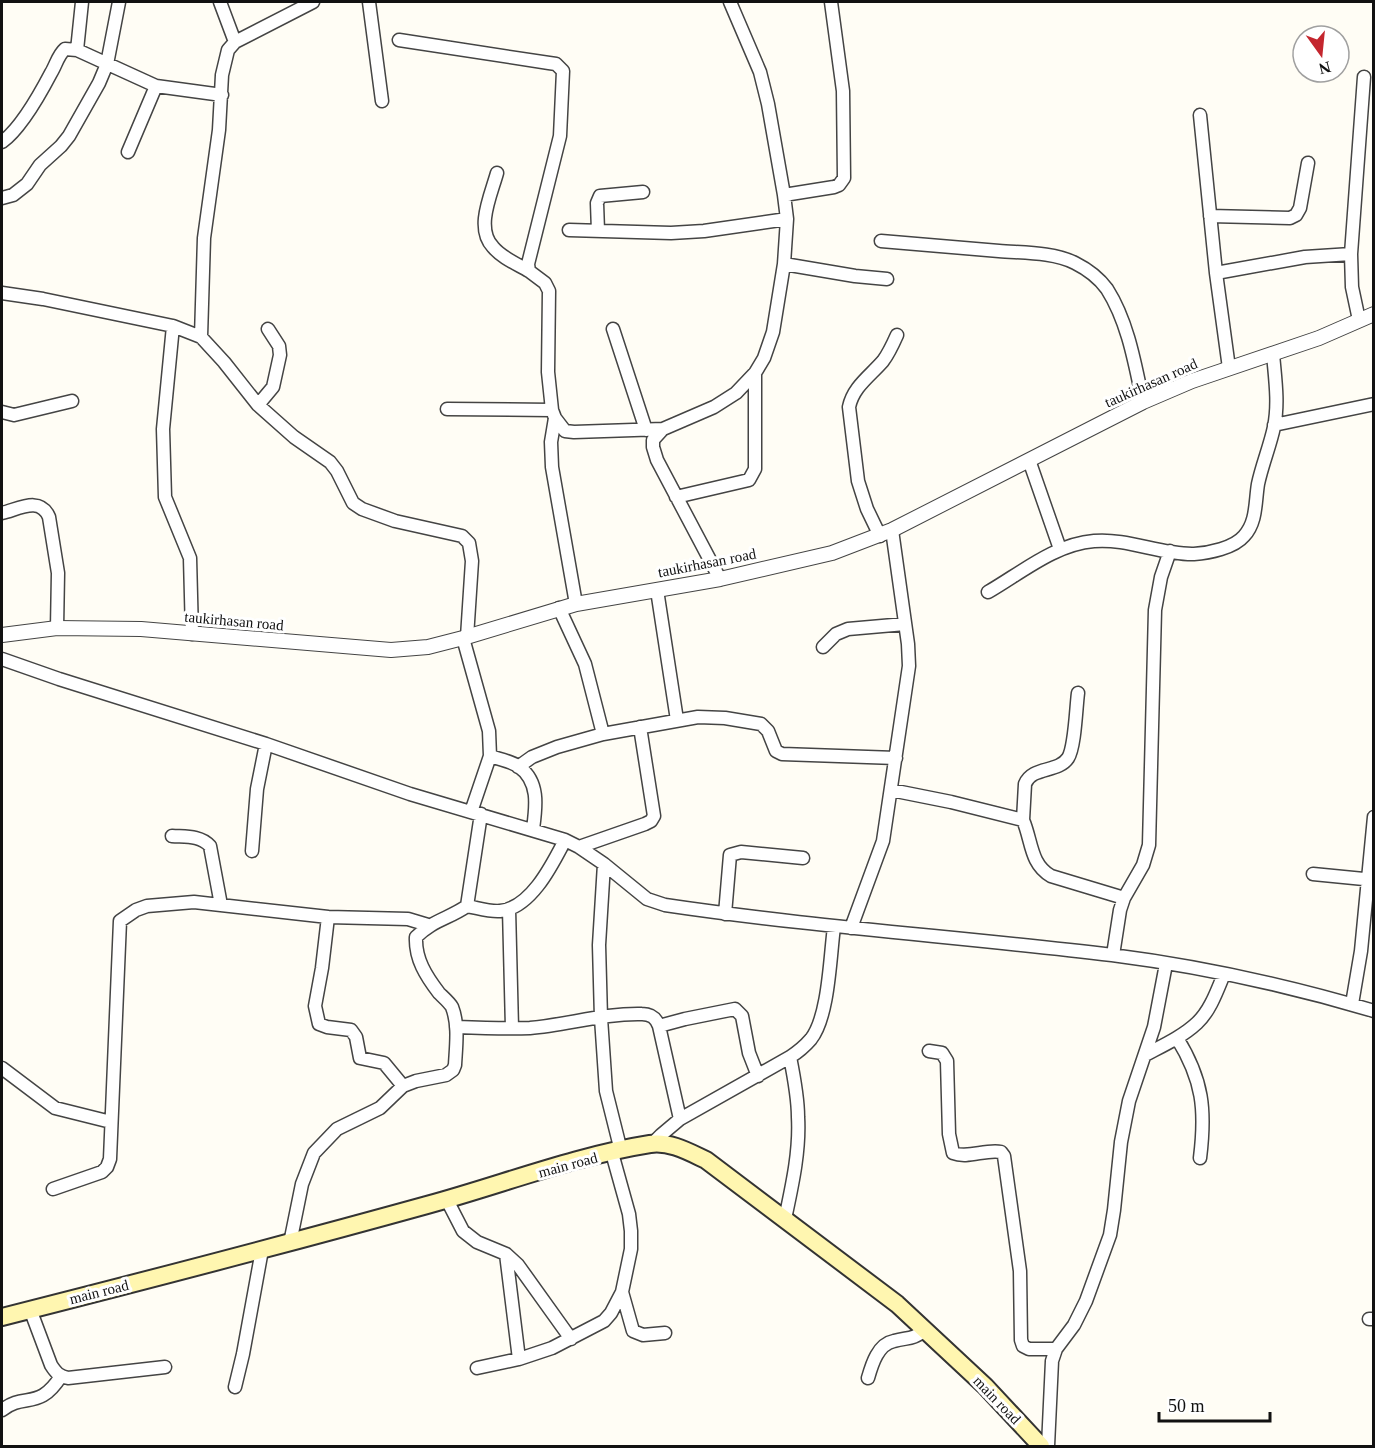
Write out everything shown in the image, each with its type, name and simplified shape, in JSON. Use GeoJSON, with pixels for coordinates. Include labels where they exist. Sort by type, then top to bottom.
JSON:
{"type":"FeatureCollection","features":[{"type":"Feature","properties":{"kind":"main road","name":"main road"},"geometry":{"type":"LineString","coordinates":[[2,1317],[290,1243],[447,1200],[575,1161],[652,1144],[674,1146],[706,1160],[897,1304],[986,1386],[1041,1446]]}},
{"type":"Feature","properties":{"kind":"street"},"geometry":{"type":"LineString","coordinates":[[77,50],[82,2]]}},
{"type":"Feature","properties":{"kind":"street"},"geometry":{"type":"LineString","coordinates":[[2,198],[13,195],[27,184],[40,165],[62,146],[99,83],[107,63],[118,2]]}},
{"type":"Feature","properties":{"kind":"street"},"geometry":{"type":"LineString","coordinates":[[220,2],[235,42]]}},
{"type":"Feature","properties":{"kind":"street"},"geometry":{"type":"LineString","coordinates":[[201,337],[204,238],[219,130],[222,75],[228,50],[235,42],[313,2]]}},
{"type":"Feature","properties":{"kind":"street"},"geometry":{"type":"LineString","coordinates":[[369,2],[382,101]]}},
{"type":"Feature","properties":{"kind":"street"},"geometry":{"type":"LineString","coordinates":[[554,414],[565,431],[663,429],[714,407],[736,393],[755,373],[764,358],[773,332],[784,264],[787,219],[768,104],[760,72],[730,2]]}},
{"type":"Feature","properties":{"kind":"street"},"geometry":{"type":"LineString","coordinates":[[784,195],[834,187],[839,185],[844,178],[843,91],[831,2]]}},
{"type":"Feature","properties":{"kind":"street"},"geometry":{"type":"LineString","coordinates":[[399,40],[556,64],[563,71],[560,136],[528,264],[529,271]]}},
{"type":"Feature","properties":{"kind":"street"},"geometry":{"type":"LineString","coordinates":[[2,142],[25,115],[65,49],[77,50],[156,86],[222,95]]}},
{"type":"Feature","properties":{"kind":"street"},"geometry":{"type":"LineString","coordinates":[[1359,320],[1352,287],[1351,254],[1364,76]]}},
{"type":"Feature","properties":{"kind":"street"},"geometry":{"type":"LineString","coordinates":[[128,152],[156,86]]}},
{"type":"Feature","properties":{"kind":"street"},"geometry":{"type":"LineString","coordinates":[[1200,115],[1216,273],[1229,368]]}},
{"type":"Feature","properties":{"kind":"street"},"geometry":{"type":"LineString","coordinates":[[1210,216],[1290,218],[1296,215],[1300,208],[1308,163]]}},
{"type":"Feature","properties":{"kind":"street"},"geometry":{"type":"LineString","coordinates":[[497,173],[485,219],[487,238],[497,251],[545,283],[549,291],[548,372],[554,414],[551,442],[552,467],[576,604]]}},
{"type":"Feature","properties":{"kind":"street"},"geometry":{"type":"LineString","coordinates":[[598,231],[597,203],[600,196],[643,192]]}},
{"type":"Feature","properties":{"kind":"street"},"geometry":{"type":"LineString","coordinates":[[570,230],[671,233],[704,231],[787,219]]}},
{"type":"Feature","properties":{"kind":"street"},"geometry":{"type":"LineString","coordinates":[[881,241],[1054,256],[1074,263],[1093,275],[1106,289],[1118,310],[1133,356],[1143,402]]}},
{"type":"Feature","properties":{"kind":"street"},"geometry":{"type":"LineString","coordinates":[[1216,273],[1305,257],[1351,254]]}},
{"type":"Feature","properties":{"kind":"street"},"geometry":{"type":"LineString","coordinates":[[784,264],[887,279]]}},
{"type":"Feature","properties":{"kind":"street"},"geometry":{"type":"LineString","coordinates":[[2,293],[43,299],[173,326],[201,337],[258,405],[294,437],[330,462],[353,503],[362,509],[395,521],[462,536],[469,543],[472,561],[465,638],[489,731],[490,756],[476,813],[467,906]]}},
{"type":"Feature","properties":{"kind":"street","name":"taukirhasan road"},"geometry":{"type":"LineString","coordinates":[[2,635],[57,627],[141,629],[391,651],[428,647],[465,638],[576,604],[720,579],[832,553],[886,533],[1143,402],[1192,381],[1318,338],[1374,314]]}},
{"type":"Feature","properties":{"kind":"street"},"geometry":{"type":"LineString","coordinates":[[173,326],[163,429],[165,497],[190,558],[192,634]]}},
{"type":"Feature","properties":{"kind":"street"},"geometry":{"type":"LineString","coordinates":[[258,405],[273,387],[280,355],[279,346],[268,328]]}},
{"type":"Feature","properties":{"kind":"street"},"geometry":{"type":"LineString","coordinates":[[613,329],[646,430]]}},
{"type":"Feature","properties":{"kind":"street"},"geometry":{"type":"LineString","coordinates":[[851,928],[883,841],[909,666],[905,624],[886,533],[867,509],[858,481],[849,407],[856,389],[885,358],[897,335]]}},
{"type":"Feature","properties":{"kind":"street"},"geometry":{"type":"LineString","coordinates":[[988,592],[1060,549],[1094,541],[1131,543],[1185,554],[1197,554],[1233,545],[1243,539],[1255,513],[1258,484],[1274,425],[1277,396],[1273,354]]}},
{"type":"Feature","properties":{"kind":"street"},"geometry":{"type":"LineString","coordinates":[[676,497],[749,480],[755,469],[755,373]]}},
{"type":"Feature","properties":{"kind":"street"},"geometry":{"type":"LineString","coordinates":[[2,412],[14,415],[72,401]]}},
{"type":"Feature","properties":{"kind":"street"},"geometry":{"type":"LineString","coordinates":[[1274,425],[1374,404]]}},
{"type":"Feature","properties":{"kind":"street"},"geometry":{"type":"LineString","coordinates":[[447,409],[554,414]]}},
{"type":"Feature","properties":{"kind":"street"},"geometry":{"type":"LineString","coordinates":[[663,429],[653,440],[657,460],[720,579]]}},
{"type":"Feature","properties":{"kind":"street"},"geometry":{"type":"LineString","coordinates":[[1029,460],[1060,549]]}},
{"type":"Feature","properties":{"kind":"street"},"geometry":{"type":"LineString","coordinates":[[2,513],[34,505],[40,505],[46,510],[58,573],[57,627]]}},
{"type":"Feature","properties":{"kind":"street"},"geometry":{"type":"LineString","coordinates":[[1113,955],[1120,910],[1124,898],[1143,866],[1149,845],[1155,610],[1161,577],[1170,551]]}},
{"type":"Feature","properties":{"kind":"street"},"geometry":{"type":"LineString","coordinates":[[657,590],[677,720]]}},
{"type":"Feature","properties":{"kind":"street"},"geometry":{"type":"LineString","coordinates":[[559,608],[585,664],[603,734]]}},
{"type":"Feature","properties":{"kind":"street"},"geometry":{"type":"LineString","coordinates":[[823,647],[836,634],[848,629],[905,624]]}},
{"type":"Feature","properties":{"kind":"street"},"geometry":{"type":"LineString","coordinates":[[2,659],[266,744],[410,794],[565,840],[604,864],[647,899],[665,905],[834,927],[1113,955],[1327,997],[1374,1011]]}},
{"type":"Feature","properties":{"kind":"street"},"geometry":{"type":"LineString","coordinates":[[1078,693],[1069,757],[1061,765],[1035,773],[1028,779],[1025,784],[1023,820],[1031,851],[1041,870],[1051,876],[1124,898]]}},
{"type":"Feature","properties":{"kind":"street"},"geometry":{"type":"LineString","coordinates":[[518,766],[532,757],[557,747],[603,734],[698,717],[725,718],[761,724],[768,731],[776,751],[782,754],[896,758]]}},
{"type":"Feature","properties":{"kind":"street"},"geometry":{"type":"LineString","coordinates":[[579,847],[645,824],[654,816],[640,727]]}},
{"type":"Feature","properties":{"kind":"street"},"geometry":{"type":"LineString","coordinates":[[252,851],[257,789],[266,744]]}},
{"type":"Feature","properties":{"kind":"street"},"geometry":{"type":"LineString","coordinates":[[490,756],[518,766],[531,780],[536,802],[533,830]]}},
{"type":"Feature","properties":{"kind":"street"},"geometry":{"type":"LineString","coordinates":[[891,790],[1023,820]]}},
{"type":"Feature","properties":{"kind":"street"},"geometry":{"type":"LineString","coordinates":[[1352,1004],[1371,880],[1374,817]]}},
{"type":"Feature","properties":{"kind":"street"},"geometry":{"type":"LineString","coordinates":[[172,837],[198,838],[210,846],[221,905]]}},
{"type":"Feature","properties":{"kind":"street"},"geometry":{"type":"LineString","coordinates":[[290,1243],[302,1184],[314,1153],[337,1129],[380,1108],[403,1086],[446,1075],[453,1070],[456,1027],[451,1006],[430,982],[422,968],[415,948],[416,937],[428,925],[456,914],[467,906],[498,911],[509,909],[524,901],[550,869],[565,840]]}},
{"type":"Feature","properties":{"kind":"street"},"geometry":{"type":"LineString","coordinates":[[725,914],[730,855],[741,852],[803,858]]}},
{"type":"Feature","properties":{"kind":"street"},"geometry":{"type":"LineString","coordinates":[[477,1368],[519,1359],[552,1348],[604,1322],[622,1292],[631,1249],[631,1231],[606,1091],[599,945],[604,864]]}},
{"type":"Feature","properties":{"kind":"street"},"geometry":{"type":"LineString","coordinates":[[1312,874],[1371,880]]}},
{"type":"Feature","properties":{"kind":"street"},"geometry":{"type":"LineString","coordinates":[[53,1189],[92,1176],[107,1167],[110,1160],[120,921],[136,910],[147,906],[194,902],[328,916],[408,919],[428,925]]}},
{"type":"Feature","properties":{"kind":"street"},"geometry":{"type":"LineString","coordinates":[[509,909],[512,1028]]}},
{"type":"Feature","properties":{"kind":"street"},"geometry":{"type":"LineString","coordinates":[[328,916],[315,1006],[319,1024],[327,1028],[351,1030],[356,1037],[360,1058],[384,1063],[403,1086]]}},
{"type":"Feature","properties":{"kind":"street"},"geometry":{"type":"LineString","coordinates":[[652,1144],[680,1119],[790,1057],[812,1038],[819,1025],[824,1003],[834,927]]}},
{"type":"Feature","properties":{"kind":"street"},"geometry":{"type":"LineString","coordinates":[[1048,1446],[1052,1361],[1056,1349],[1074,1324],[1086,1301],[1110,1235],[1121,1142],[1129,1101],[1154,1027],[1166,964]]}},
{"type":"Feature","properties":{"kind":"street"},"geometry":{"type":"LineString","coordinates":[[1145,1056],[1177,1038],[1198,1022],[1224,975]]}},
{"type":"Feature","properties":{"kind":"street"},"geometry":{"type":"LineString","coordinates":[[659,1026],[685,1018],[735,1009],[742,1016],[749,1053],[758,1076]]}},
{"type":"Feature","properties":{"kind":"street"},"geometry":{"type":"LineString","coordinates":[[456,1027],[531,1028],[601,1018],[642,1014],[650,1016],[659,1026],[680,1119]]}},
{"type":"Feature","properties":{"kind":"street"},"geometry":{"type":"LineString","coordinates":[[1177,1038],[1188,1056],[1201,1095],[1204,1114],[1200,1158]]}},
{"type":"Feature","properties":{"kind":"street"},"geometry":{"type":"LineString","coordinates":[[929,1051],[942,1053],[947,1061],[949,1134],[953,1153],[960,1155],[994,1150],[1001,1152],[1004,1156],[1020,1271],[1023,1346],[1029,1350],[1056,1349]]}},
{"type":"Feature","properties":{"kind":"street"},"geometry":{"type":"LineString","coordinates":[[785,1219],[791,1190],[799,1119],[790,1057]]}},
{"type":"Feature","properties":{"kind":"street"},"geometry":{"type":"LineString","coordinates":[[2,1068],[56,1108],[111,1122]]}},
{"type":"Feature","properties":{"kind":"street"},"geometry":{"type":"LineString","coordinates":[[447,1200],[463,1232],[477,1242],[506,1254],[518,1265],[571,1339]]}},
{"type":"Feature","properties":{"kind":"street"},"geometry":{"type":"LineString","coordinates":[[235,1387],[262,1250]]}},
{"type":"Feature","properties":{"kind":"street"},"geometry":{"type":"LineString","coordinates":[[506,1254],[519,1359]]}},
{"type":"Feature","properties":{"kind":"street"},"geometry":{"type":"LineString","coordinates":[[622,1292],[633,1331],[643,1335],[665,1333]]}},
{"type":"Feature","properties":{"kind":"street"},"geometry":{"type":"LineString","coordinates":[[30,1309],[51,1365],[61,1376],[68,1378],[165,1366]]}},
{"type":"Feature","properties":{"kind":"street"},"geometry":{"type":"LineString","coordinates":[[868,1378],[872,1362],[882,1348],[892,1341],[910,1340],[925,1330]]}},
{"type":"Feature","properties":{"kind":"street"},"geometry":{"type":"LineString","coordinates":[[2,1410],[8,1405],[38,1400],[53,1388],[61,1376]]}}]}
